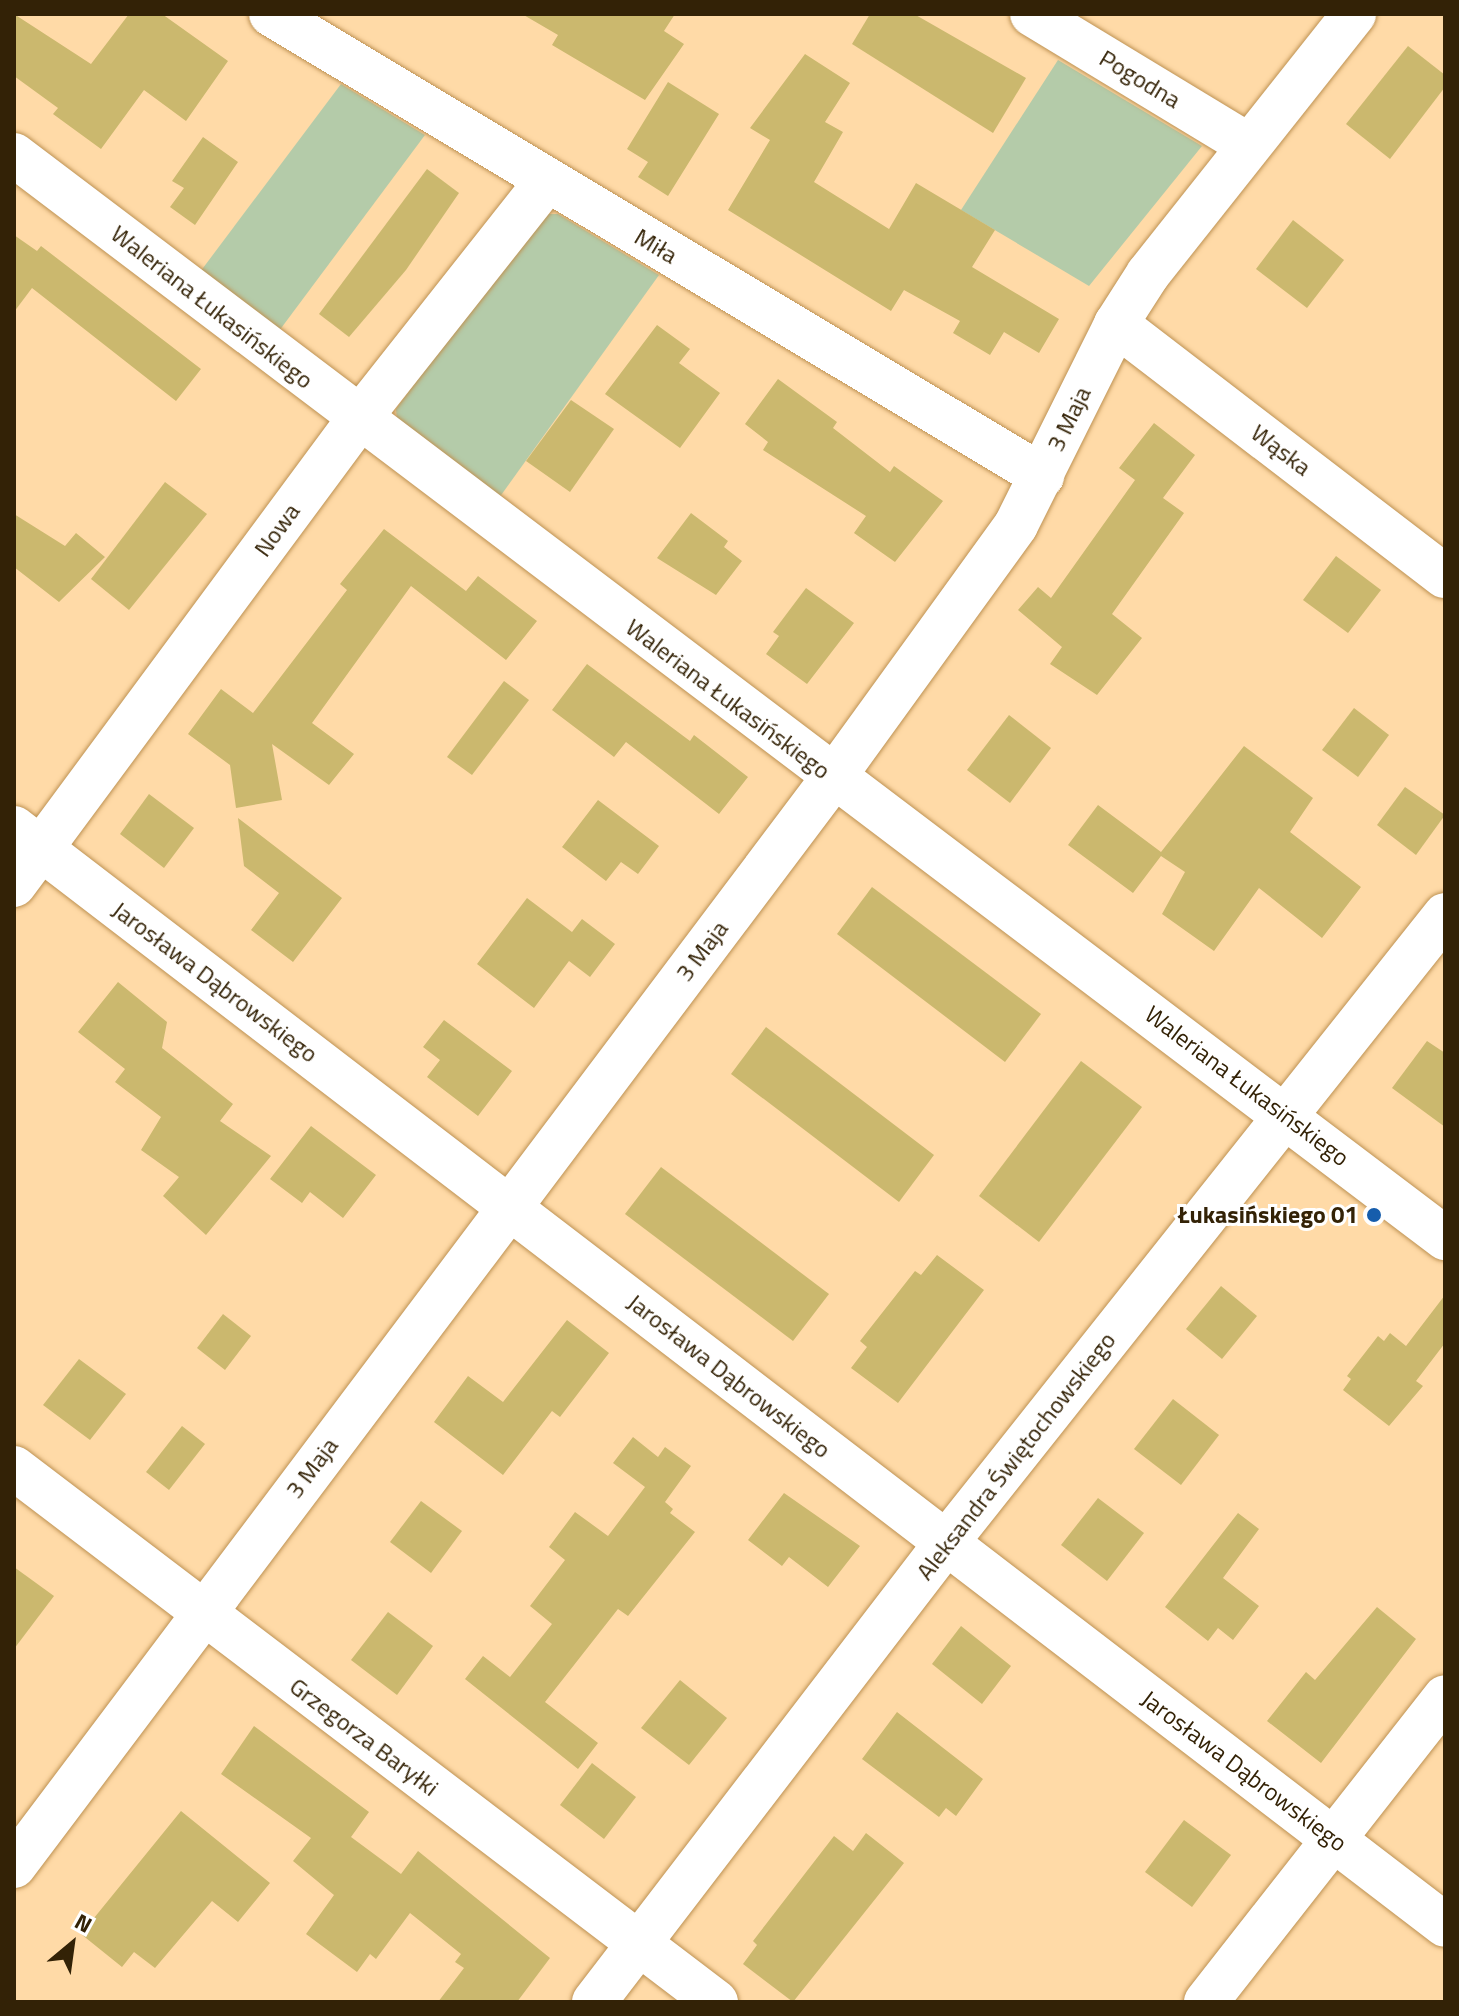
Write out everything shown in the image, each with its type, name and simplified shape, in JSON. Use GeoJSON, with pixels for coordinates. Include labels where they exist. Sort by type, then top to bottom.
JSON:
{"type":"FeatureCollection","features":[{"type":"Feature","properties":{"kind":"street","name":"Miła"},"geometry":{"type":"LineString","coordinates":[[271,14],[1042,476]]}},
{"type":"Feature","properties":{"kind":"street","name":"Pogodna"},"geometry":{"type":"LineString","coordinates":[[1032,14],[1248,145]]}},
{"type":"Feature","properties":{"kind":"street","name":"3 Maja"},"geometry":{"type":"LineString","coordinates":[[14,1866],[833,778],[1016,525],[1116,324],[1148,274],[1354,14]]}},
{"type":"Feature","properties":{"kind":"street","name":"Waleriana Łukasińskiego"},"geometry":{"type":"LineString","coordinates":[[14,155],[358,420],[833,778],[1288,1114],[1445,1238]]}},
{"type":"Feature","properties":{"kind":"street","name":"Nowa"},"geometry":{"type":"LineString","coordinates":[[14,885],[28,838],[547,181]]}},
{"type":"Feature","properties":{"kind":"street","name":"Wąska"},"geometry":{"type":"LineString","coordinates":[[1116,324],[1445,576]]}},
{"type":"Feature","properties":{"kind":"street","name":"Jarosława Dąbrowskiego"},"geometry":{"type":"LineString","coordinates":[[28,838],[1445,1925]]}},
{"type":"Feature","properties":{"kind":"street","name":"Aleksandra Świętochowskiego"},"geometry":{"type":"LineString","coordinates":[[594,2002],[946,1543],[1445,915]]}},
{"type":"Feature","properties":{"kind":"street","name":"Grzegorza Baryłki"},"geometry":{"type":"LineString","coordinates":[[14,1468],[201,1615],[716,2002]]}},
{"type":"Feature","properties":{"kind":"street"},"geometry":{"type":"LineString","coordinates":[[1206,2002],[1445,1697]]}},
{"type":"Feature","properties":{"kind":"green space"},"geometry":{"type":"Polygon","coordinates":[[[1058,60],[1202,146],[1089,286],[961,210],[1058,60]]]}},
{"type":"Feature","properties":{"kind":"green space"},"geometry":{"type":"Polygon","coordinates":[[[341,84],[425,135],[279,331],[200,272],[341,84]]]}},
{"type":"Feature","properties":{"kind":"green space"},"geometry":{"type":"Polygon","coordinates":[[[539,214],[558,214],[659,275],[499,498],[397,422],[396,409],[539,214]]]}},
{"type":"Feature","properties":{"kind":"building"},"geometry":{"type":"Polygon","coordinates":[[[14,14],[91,64],[129,14],[162,14],[228,61],[186,121],[144,90],[101,149],[53,114],[58,108],[14,76],[14,14]]]}},
{"type":"Feature","properties":{"kind":"building"},"geometry":{"type":"Polygon","coordinates":[[[522,14],[675,14],[664,31],[684,44],[645,100],[552,45],[558,35],[522,14]]]}},
{"type":"Feature","properties":{"kind":"building"},"geometry":{"type":"Polygon","coordinates":[[[870,14],[914,14],[1026,78],[993,133],[852,44],[870,14]]]}},
{"type":"Feature","properties":{"kind":"building"},"geometry":{"type":"Polygon","coordinates":[[[1408,46],[1445,75],[1445,87],[1390,159],[1346,124],[1408,46]]]}},
{"type":"Feature","properties":{"kind":"building"},"geometry":{"type":"Polygon","coordinates":[[[805,54],[850,83],[825,122],[843,132],[814,182],[889,229],[916,183],[995,230],[972,267],[1059,319],[1039,353],[1004,332],[990,355],[953,333],[960,321],[904,290],[891,311],[728,210],[770,140],[750,128],[805,54]]]}},
{"type":"Feature","properties":{"kind":"building"},"geometry":{"type":"Polygon","coordinates":[[[668,82],[719,114],[668,196],[638,177],[648,162],[627,149],[668,82]]]}},
{"type":"Feature","properties":{"kind":"building"},"geometry":{"type":"Polygon","coordinates":[[[203,137],[238,162],[195,225],[170,207],[184,188],[172,181],[203,137]]]}},
{"type":"Feature","properties":{"kind":"building"},"geometry":{"type":"Polygon","coordinates":[[[427,169],[459,193],[406,270],[349,337],[319,314],[427,169]]]}},
{"type":"Feature","properties":{"kind":"building"},"geometry":{"type":"Polygon","coordinates":[[[1293,220],[1344,260],[1307,308],[1256,269],[1293,220]]]}},
{"type":"Feature","properties":{"kind":"building"},"geometry":{"type":"Polygon","coordinates":[[[14,235],[37,251],[41,246],[201,369],[176,401],[32,288],[14,312],[14,235]]]}},
{"type":"Feature","properties":{"kind":"building"},"geometry":{"type":"Polygon","coordinates":[[[657,325],[690,349],[679,363],[720,393],[680,448],[605,394],[657,325]]]}},
{"type":"Feature","properties":{"kind":"building"},"geometry":{"type":"Polygon","coordinates":[[[778,379],[837,422],[833,428],[890,472],[894,466],[943,501],[895,562],[854,533],[866,516],[763,450],[768,442],[745,424],[778,379]]]}},
{"type":"Feature","properties":{"kind":"building"},"geometry":{"type":"Polygon","coordinates":[[[571,400],[614,429],[570,492],[526,461],[571,400]]]}},
{"type":"Feature","properties":{"kind":"building"},"geometry":{"type":"Polygon","coordinates":[[[1154,423],[1195,455],[1163,498],[1184,513],[1112,614],[1142,638],[1097,695],[1050,664],[1062,647],[1018,610],[1038,587],[1051,598],[1135,480],[1119,468],[1154,423]]]}},
{"type":"Feature","properties":{"kind":"building"},"geometry":{"type":"Polygon","coordinates":[[[165,482],[207,514],[129,610],[91,579],[165,482]]]}},
{"type":"Feature","properties":{"kind":"building"},"geometry":{"type":"Polygon","coordinates":[[[691,513],[728,541],[724,547],[742,561],[716,595],[657,558],[691,513]]]}},
{"type":"Feature","properties":{"kind":"building"},"geometry":{"type":"Polygon","coordinates":[[[14,514],[65,546],[76,533],[105,557],[59,602],[14,567],[14,514]]]}},
{"type":"Feature","properties":{"kind":"building"},"geometry":{"type":"Polygon","coordinates":[[[384,529],[466,591],[478,576],[537,621],[506,660],[411,586],[312,723],[354,754],[329,785],[272,744],[282,800],[236,808],[230,765],[188,734],[221,689],[253,713],[347,590],[340,584],[384,529]]]}},
{"type":"Feature","properties":{"kind":"building"},"geometry":{"type":"Polygon","coordinates":[[[1336,556],[1381,590],[1348,633],[1303,600],[1336,556]]]}},
{"type":"Feature","properties":{"kind":"building"},"geometry":{"type":"Polygon","coordinates":[[[806,588],[854,623],[807,684],[766,654],[779,636],[773,632],[806,588]]]}},
{"type":"Feature","properties":{"kind":"building"},"geometry":{"type":"Polygon","coordinates":[[[587,664],[690,741],[694,735],[748,777],[719,814],[626,742],[614,757],[552,710],[587,664]]]}},
{"type":"Feature","properties":{"kind":"building"},"geometry":{"type":"Polygon","coordinates":[[[504,681],[529,700],[472,775],[447,757],[504,681]]]}},
{"type":"Feature","properties":{"kind":"building"},"geometry":{"type":"Polygon","coordinates":[[[1354,708],[1389,735],[1358,777],[1322,750],[1354,708]]]}},
{"type":"Feature","properties":{"kind":"building"},"geometry":{"type":"Polygon","coordinates":[[[1009,715],[1051,748],[1010,803],[967,770],[1009,715]]]}},
{"type":"Feature","properties":{"kind":"building"},"geometry":{"type":"Polygon","coordinates":[[[1244,746],[1313,798],[1290,832],[1361,887],[1322,938],[1259,888],[1214,951],[1162,914],[1185,872],[1161,856],[1133,893],[1068,845],[1098,805],[1161,852],[1244,746]]]}},
{"type":"Feature","properties":{"kind":"building"},"geometry":{"type":"Polygon","coordinates":[[[1405,787],[1445,815],[1416,855],[1377,825],[1405,787]]]}},
{"type":"Feature","properties":{"kind":"building"},"geometry":{"type":"Polygon","coordinates":[[[149,794],[194,828],[164,868],[120,834],[149,794]]]}},
{"type":"Feature","properties":{"kind":"building"},"geometry":{"type":"Polygon","coordinates":[[[598,800],[659,846],[638,874],[621,862],[606,881],[562,847],[598,800]]]}},
{"type":"Feature","properties":{"kind":"building"},"geometry":{"type":"Polygon","coordinates":[[[238,818],[342,898],[293,962],[251,930],[279,893],[244,866],[238,818]]]}},
{"type":"Feature","properties":{"kind":"building"},"geometry":{"type":"Polygon","coordinates":[[[872,887],[1041,1014],[1005,1062],[837,934],[872,887]]]}},
{"type":"Feature","properties":{"kind":"building"},"geometry":{"type":"Polygon","coordinates":[[[527,898],[572,932],[582,919],[615,944],[590,977],[569,961],[534,1008],[477,964],[527,898]]]}},
{"type":"Feature","properties":{"kind":"building"},"geometry":{"type":"Polygon","coordinates":[[[118,982],[167,1022],[162,1048],[233,1104],[220,1121],[271,1156],[206,1235],[163,1196],[179,1177],[141,1150],[161,1117],[115,1082],[125,1069],[78,1032],[118,982]]]}},
{"type":"Feature","properties":{"kind":"building"},"geometry":{"type":"Polygon","coordinates":[[[444,1020],[512,1071],[478,1116],[427,1077],[440,1060],[423,1047],[444,1020]]]}},
{"type":"Feature","properties":{"kind":"building"},"geometry":{"type":"Polygon","coordinates":[[[766,1027],[934,1155],[899,1202],[731,1074],[766,1027]]]}},
{"type":"Feature","properties":{"kind":"building"},"geometry":{"type":"Polygon","coordinates":[[[1427,1041],[1445,1053],[1445,1127],[1392,1088],[1427,1041]]]}},
{"type":"Feature","properties":{"kind":"building"},"geometry":{"type":"Polygon","coordinates":[[[1081,1061],[1142,1107],[1039,1242],[979,1196],[1081,1061]]]}},
{"type":"Feature","properties":{"kind":"building"},"geometry":{"type":"Polygon","coordinates":[[[311,1126],[376,1175],[343,1218],[310,1192],[302,1203],[270,1179],[311,1126]]]}},
{"type":"Feature","properties":{"kind":"building"},"geometry":{"type":"Polygon","coordinates":[[[661,1167],[829,1294],[793,1341],[625,1214],[661,1167]]]}},
{"type":"Feature","properties":{"kind":"building"},"geometry":{"type":"Polygon","coordinates":[[[937,1255],[984,1290],[898,1403],[851,1368],[867,1347],[860,1341],[915,1271],[921,1275],[937,1255]]]}},
{"type":"Feature","properties":{"kind":"building"},"geometry":{"type":"Polygon","coordinates":[[[1221,1286],[1257,1316],[1222,1359],[1186,1329],[1221,1286]]]}},
{"type":"Feature","properties":{"kind":"building"},"geometry":{"type":"Polygon","coordinates":[[[1445,1295],[1445,1343],[1416,1381],[1423,1386],[1389,1426],[1343,1390],[1351,1379],[1347,1376],[1378,1336],[1384,1341],[1390,1333],[1406,1346],[1445,1295]]]}},
{"type":"Feature","properties":{"kind":"building"},"geometry":{"type":"Polygon","coordinates":[[[223,1314],[251,1336],[225,1370],[197,1348],[223,1314]]]}},
{"type":"Feature","properties":{"kind":"building"},"geometry":{"type":"Polygon","coordinates":[[[567,1320],[609,1353],[560,1417],[552,1411],[503,1475],[434,1422],[468,1376],[503,1402],[567,1320]]]}},
{"type":"Feature","properties":{"kind":"building"},"geometry":{"type":"Polygon","coordinates":[[[79,1359],[126,1394],[90,1440],[43,1405],[79,1359]]]}},
{"type":"Feature","properties":{"kind":"building"},"geometry":{"type":"Polygon","coordinates":[[[1173,1399],[1219,1435],[1181,1485],[1134,1449],[1173,1399]]]}},
{"type":"Feature","properties":{"kind":"building"},"geometry":{"type":"Polygon","coordinates":[[[182,1426],[205,1444],[169,1490],[146,1472],[182,1426]]]}},
{"type":"Feature","properties":{"kind":"building"},"geometry":{"type":"Polygon","coordinates":[[[633,1437],[658,1457],[665,1447],[691,1466],[665,1502],[673,1509],[670,1513],[695,1532],[628,1616],[618,1609],[545,1702],[598,1743],[578,1769],[465,1679],[483,1656],[510,1677],[552,1624],[530,1606],[565,1560],[549,1547],[575,1512],[608,1536],[645,1487],[613,1463],[633,1437]]]}},
{"type":"Feature","properties":{"kind":"building"},"geometry":{"type":"Polygon","coordinates":[[[784,1493],[860,1546],[828,1587],[789,1557],[782,1566],[748,1540],[784,1493]]]}},
{"type":"Feature","properties":{"kind":"building"},"geometry":{"type":"Polygon","coordinates":[[[1098,1498],[1144,1533],[1107,1581],[1061,1545],[1098,1498]]]}},
{"type":"Feature","properties":{"kind":"building"},"geometry":{"type":"Polygon","coordinates":[[[421,1501],[462,1531],[431,1573],[390,1542],[421,1501]]]}},
{"type":"Feature","properties":{"kind":"building"},"geometry":{"type":"Polygon","coordinates":[[[1238,1513],[1259,1529],[1223,1578],[1259,1606],[1233,1640],[1218,1628],[1208,1641],[1165,1607],[1238,1513]]]}},
{"type":"Feature","properties":{"kind":"building"},"geometry":{"type":"Polygon","coordinates":[[[14,1567],[54,1596],[14,1649],[14,1567]]]}},
{"type":"Feature","properties":{"kind":"building"},"geometry":{"type":"Polygon","coordinates":[[[1377,1607],[1416,1639],[1321,1763],[1267,1721],[1306,1672],[1315,1680],[1377,1607]]]}},
{"type":"Feature","properties":{"kind":"building"},"geometry":{"type":"Polygon","coordinates":[[[388,1612],[433,1646],[397,1695],[351,1660],[388,1612]]]}},
{"type":"Feature","properties":{"kind":"building"},"geometry":{"type":"Polygon","coordinates":[[[961,1626],[1011,1666],[982,1704],[932,1664],[961,1626]]]}},
{"type":"Feature","properties":{"kind":"building"},"geometry":{"type":"Polygon","coordinates":[[[680,1680],[727,1718],[689,1765],[641,1728],[680,1680]]]}},
{"type":"Feature","properties":{"kind":"building"},"geometry":{"type":"Polygon","coordinates":[[[897,1712],[983,1779],[956,1816],[946,1808],[939,1817],[862,1759],[897,1712]]]}},
{"type":"Feature","properties":{"kind":"building"},"geometry":{"type":"Polygon","coordinates":[[[254,1726],[369,1812],[351,1837],[401,1874],[418,1851],[550,1958],[517,2002],[438,2002],[464,1968],[455,1962],[461,1954],[410,1913],[376,1959],[370,1954],[357,1972],[306,1934],[334,1895],[293,1861],[311,1838],[221,1774],[254,1726]]]}},
{"type":"Feature","properties":{"kind":"building"},"geometry":{"type":"Polygon","coordinates":[[[592,1763],[636,1797],[604,1839],[560,1805],[592,1763]]]}},
{"type":"Feature","properties":{"kind":"building"},"geometry":{"type":"Polygon","coordinates":[[[181,1811],[270,1883],[238,1922],[212,1901],[155,1968],[134,1952],[122,1967],[81,1934],[181,1811]]]}},
{"type":"Feature","properties":{"kind":"building"},"geometry":{"type":"Polygon","coordinates":[[[1184,1820],[1231,1855],[1192,1907],[1145,1872],[1184,1820]]]}},
{"type":"Feature","properties":{"kind":"building"},"geometry":{"type":"Polygon","coordinates":[[[866,1833],[904,1863],[793,2002],[743,1964],[757,1945],[753,1941],[834,1836],[853,1851],[866,1833]]]}},
{"type":"Feature","properties":{"kind":"place","name":"Łukasińskiego 01"},"geometry":{"type":"Point","coordinates":[1374,1215]}}]}
